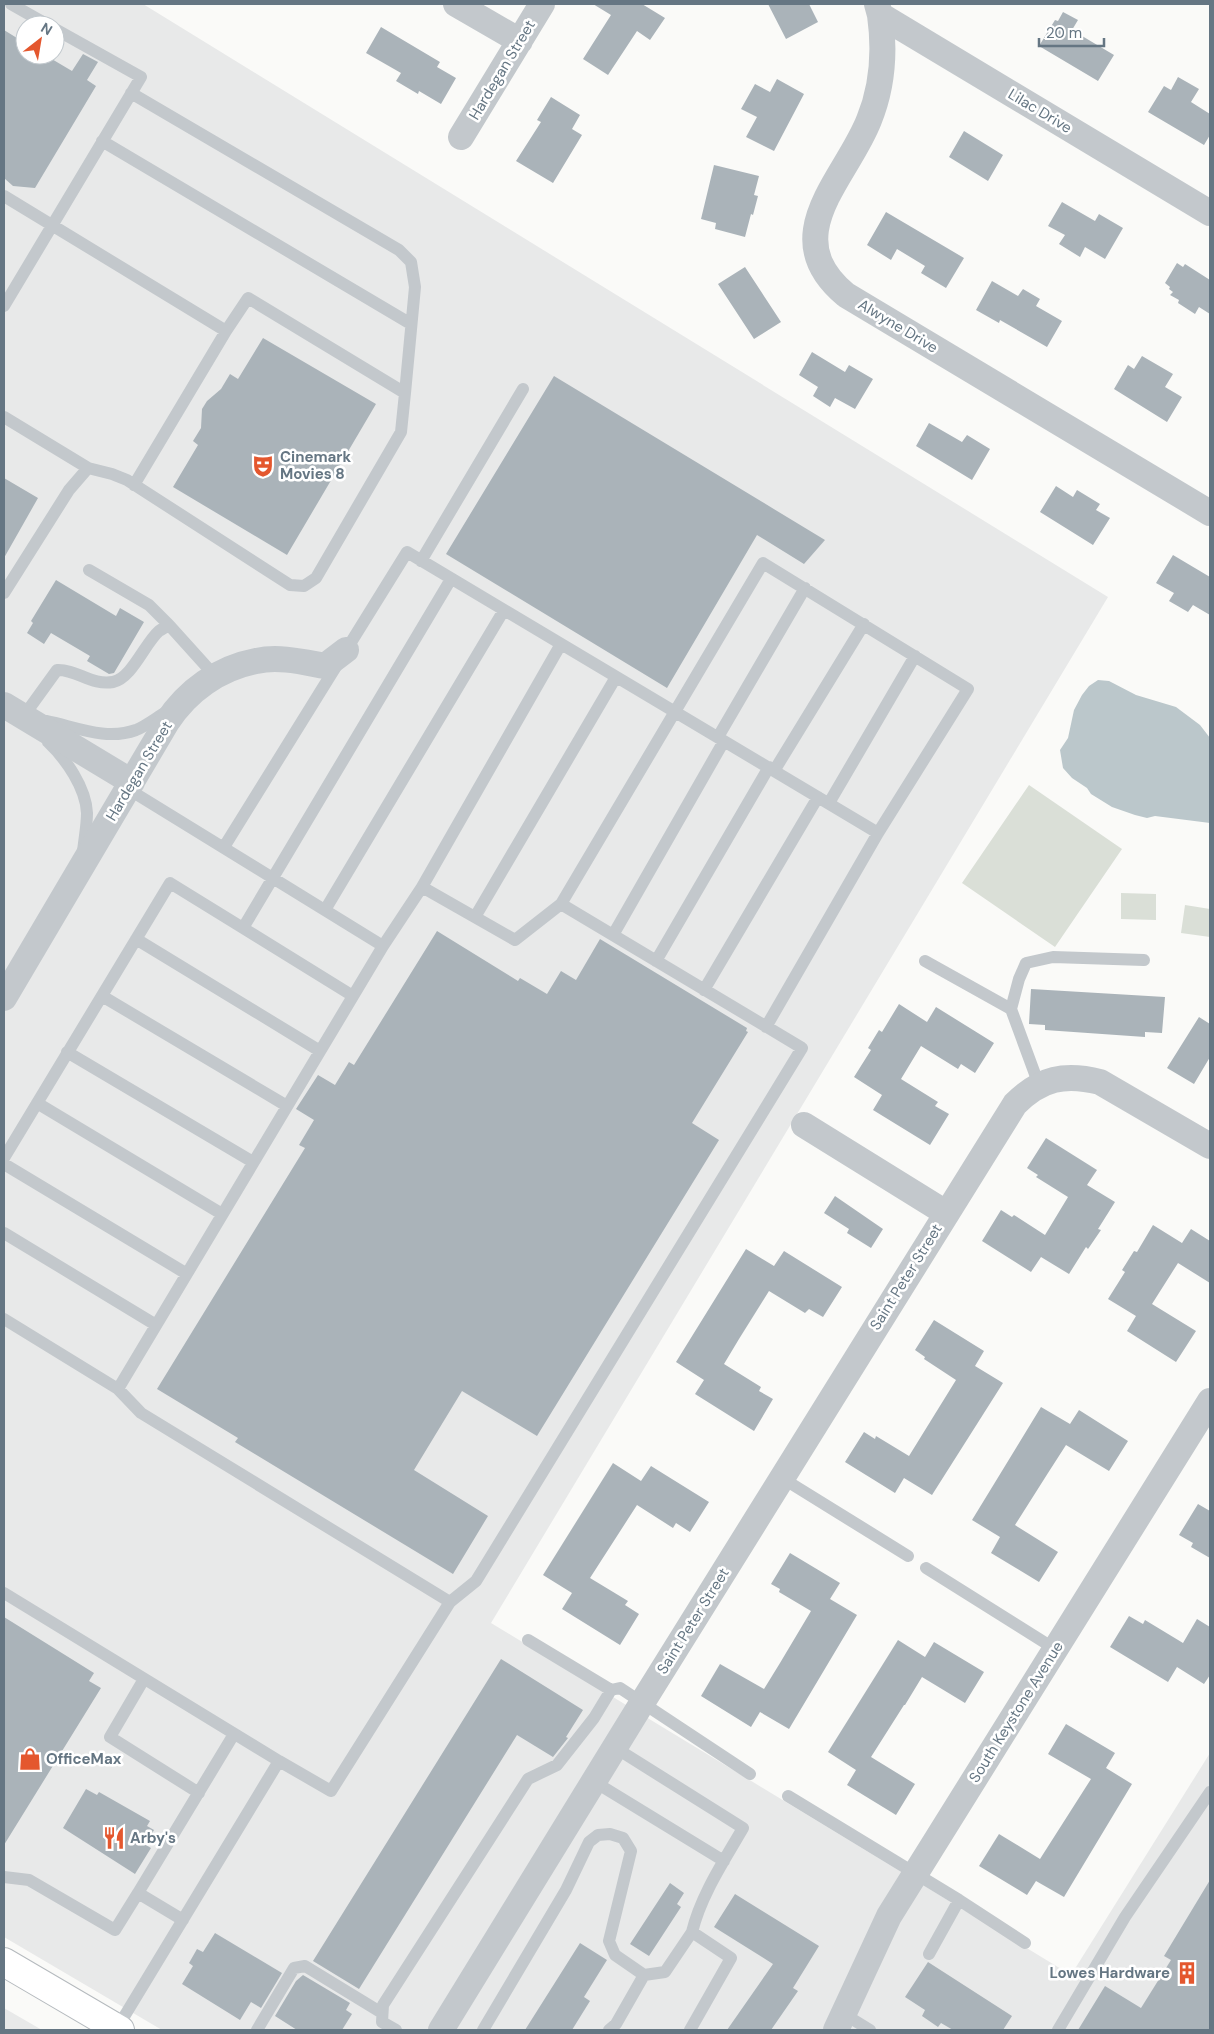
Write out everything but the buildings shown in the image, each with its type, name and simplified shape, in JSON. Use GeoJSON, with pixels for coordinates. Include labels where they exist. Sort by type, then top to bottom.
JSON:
{"type":"FeatureCollection","features":[{"type":"Feature","properties":{"kind":"main road"},"geometry":{"type":"LineString","coordinates":[[4,1962],[118,2030]]}},
{"type":"Feature","properties":{"kind":"street"},"geometry":{"type":"LineString","coordinates":[[456,4],[520,41]]}},
{"type":"Feature","properties":{"kind":"street","name":"Hardegan Street"},"geometry":{"type":"LineString","coordinates":[[461,137],[542,4]]}},
{"type":"Feature","properties":{"kind":"street","name":"Lilac Drive"},"geometry":{"type":"LineString","coordinates":[[879,10],[1210,213]]}},
{"type":"Feature","properties":{"kind":"street","name":"Alwyne Drive"},"geometry":{"type":"LineString","coordinates":[[879,10],[883,36],[883,57],[877,98],[857,146],[821,206],[816,225],[818,255],[826,273],[846,295],[1210,513]]}},
{"type":"Feature","properties":{"kind":"street","name":"Hardegan Street"},"geometry":{"type":"LineString","coordinates":[[4,998],[167,722],[183,702],[205,682],[231,668],[257,660],[288,660],[325,666],[346,650]]}},
{"type":"Feature","properties":{"kind":"street"},"geometry":{"type":"LineString","coordinates":[[14,711],[130,786]]}},
{"type":"Feature","properties":{"kind":"street"},"geometry":{"type":"LineString","coordinates":[[1046,1083],[1083,1077],[1100,1082],[1210,1146]]}},
{"type":"Feature","properties":{"kind":"street","name":"Saint Peter Street"},"geometry":{"type":"LineString","coordinates":[[441,2030],[614,1747],[1011,1109],[1023,1096],[1046,1083]]}},
{"type":"Feature","properties":{"kind":"street","name":"Saint Peter Street"},"geometry":{"type":"LineString","coordinates":[[804,1125],[946,1213]]}},
{"type":"Feature","properties":{"kind":"street","name":"South Keystone Avenue"},"geometry":{"type":"LineString","coordinates":[[840,2022],[889,1916],[1210,1401]]}},
{"type":"Feature","properties":{"kind":"lane"},"geometry":{"type":"LineString","coordinates":[[11,4],[30,15]]}},
{"type":"Feature","properties":{"kind":"lane"},"geometry":{"type":"LineString","coordinates":[[4,306],[141,77],[65,35]]}},
{"type":"Feature","properties":{"kind":"lane"},"geometry":{"type":"LineString","coordinates":[[4,417],[88,468],[112,474],[134,485],[290,585],[304,586],[316,578],[401,432],[415,287],[411,262],[399,250],[131,93]]}},
{"type":"Feature","properties":{"kind":"lane"},"geometry":{"type":"LineString","coordinates":[[102,140],[411,324]]}},
{"type":"Feature","properties":{"kind":"lane"},"geometry":{"type":"LineString","coordinates":[[4,196],[226,331]]}},
{"type":"Feature","properties":{"kind":"lane"},"geometry":{"type":"LineString","coordinates":[[134,485],[226,331],[248,298],[405,393]]}},
{"type":"Feature","properties":{"kind":"lane"},"geometry":{"type":"LineString","coordinates":[[421,561],[523,388]]}},
{"type":"Feature","properties":{"kind":"lane"},"geometry":{"type":"LineString","coordinates":[[6,586],[69,490],[88,468]]}},
{"type":"Feature","properties":{"kind":"lane"},"geometry":{"type":"LineString","coordinates":[[224,847],[407,552],[878,834]]}},
{"type":"Feature","properties":{"kind":"lane"},"geometry":{"type":"LineString","coordinates":[[422,887],[515,940],[561,904],[763,563],[968,689],[878,834],[766,1027]]}},
{"type":"Feature","properties":{"kind":"lane"},"geometry":{"type":"LineString","coordinates":[[89,570],[149,605],[215,676]]}},
{"type":"Feature","properties":{"kind":"lane"},"geometry":{"type":"LineString","coordinates":[[243,928],[451,579]]}},
{"type":"Feature","properties":{"kind":"lane"},"geometry":{"type":"LineString","coordinates":[[613,935],[805,588]]}},
{"type":"Feature","properties":{"kind":"lane"},"geometry":{"type":"LineString","coordinates":[[325,910],[504,610]]}},
{"type":"Feature","properties":{"kind":"lane"},"geometry":{"type":"LineString","coordinates":[[656,961],[772,769],[864,624]]}},
{"type":"Feature","properties":{"kind":"lane"},"geometry":{"type":"LineString","coordinates":[[14,711],[57,670],[67,669],[95,682],[113,682],[123,677],[159,631],[169,625]]}},
{"type":"Feature","properties":{"kind":"lane"},"geometry":{"type":"LineString","coordinates":[[118,1389],[383,946],[422,887],[561,644]]}},
{"type":"Feature","properties":{"kind":"lane"},"geometry":{"type":"LineString","coordinates":[[704,990],[914,656]]}},
{"type":"Feature","properties":{"kind":"lane"},"geometry":{"type":"LineString","coordinates":[[476,917],[616,677]]}},
{"type":"Feature","properties":{"kind":"lane"},"geometry":{"type":"LineString","coordinates":[[14,711],[100,734],[118,734],[137,729],[183,702]]}},
{"type":"Feature","properties":{"kind":"lane"},"geometry":{"type":"LineString","coordinates":[[14,711],[52,745],[72,768],[87,812],[82,867]]}},
{"type":"Feature","properties":{"kind":"lane"},"geometry":{"type":"LineString","coordinates":[[130,786],[383,946]]}},
{"type":"Feature","properties":{"kind":"lane"},"geometry":{"type":"LineString","coordinates":[[4,1158],[170,883],[353,996]]}},
{"type":"Feature","properties":{"kind":"lane"},"geometry":{"type":"LineString","coordinates":[[4,1593],[331,1791],[450,1602],[476,1581],[802,1048],[561,904]]}},
{"type":"Feature","properties":{"kind":"lane"},"geometry":{"type":"LineString","coordinates":[[136,939],[320,1052]]}},
{"type":"Feature","properties":{"kind":"lane"},"geometry":{"type":"LineString","coordinates":[[1011,1009],[1019,979],[1026,963],[1053,957],[1144,960]]}},
{"type":"Feature","properties":{"kind":"lane"},"geometry":{"type":"LineString","coordinates":[[925,961],[1011,1009],[1046,1083]]}},
{"type":"Feature","properties":{"kind":"lane"},"geometry":{"type":"LineString","coordinates":[[102,996],[287,1106]]}},
{"type":"Feature","properties":{"kind":"lane"},"geometry":{"type":"LineString","coordinates":[[67,1052],[253,1162]]}},
{"type":"Feature","properties":{"kind":"lane"},"geometry":{"type":"LineString","coordinates":[[37,1103],[222,1214]]}},
{"type":"Feature","properties":{"kind":"lane"},"geometry":{"type":"LineString","coordinates":[[4,1164],[186,1274]]}},
{"type":"Feature","properties":{"kind":"lane"},"geometry":{"type":"LineString","coordinates":[[4,1233],[156,1325]]}},
{"type":"Feature","properties":{"kind":"lane"},"geometry":{"type":"LineString","coordinates":[[4,1319],[118,1389],[141,1413],[450,1602]]}},
{"type":"Feature","properties":{"kind":"lane"},"geometry":{"type":"LineString","coordinates":[[782,1478],[908,1556]]}},
{"type":"Feature","properties":{"kind":"lane"},"geometry":{"type":"LineString","coordinates":[[926,1568],[1055,1649]]}},
{"type":"Feature","properties":{"kind":"lane"},"geometry":{"type":"LineString","coordinates":[[528,1640],[611,1690],[620,1688],[750,1774]]}},
{"type":"Feature","properties":{"kind":"lane"},"geometry":{"type":"LineString","coordinates":[[144,1679],[110,1737],[199,1792]]}},
{"type":"Feature","properties":{"kind":"lane"},"geometry":{"type":"LineString","coordinates":[[380,2022],[383,2005],[528,1779],[557,1765],[594,1718],[611,1690]]}},
{"type":"Feature","properties":{"kind":"lane"},"geometry":{"type":"LineString","coordinates":[[4,1877],[29,1880],[115,1930],[234,1734]]}},
{"type":"Feature","properties":{"kind":"lane"},"geometry":{"type":"LineString","coordinates":[[483,2030],[566,1890],[589,1842],[598,1835],[610,1834],[623,1838],[631,1851],[609,1941],[615,1955],[644,1975],[664,1972],[692,1932],[711,1885],[743,1828],[614,1747]]}},
{"type":"Feature","properties":{"kind":"lane"},"geometry":{"type":"LineString","coordinates":[[118,2030],[279,1761]]}},
{"type":"Feature","properties":{"kind":"lane"},"geometry":{"type":"LineString","coordinates":[[594,1782],[724,1861]]}},
{"type":"Feature","properties":{"kind":"lane"},"geometry":{"type":"LineString","coordinates":[[1058,2030],[1125,1917],[1210,1792]]}},
{"type":"Feature","properties":{"kind":"lane"},"geometry":{"type":"LineString","coordinates":[[788,1796],[1026,1943]]}},
{"type":"Feature","properties":{"kind":"lane"},"geometry":{"type":"LineString","coordinates":[[138,1893],[183,1920]]}},
{"type":"Feature","properties":{"kind":"lane"},"geometry":{"type":"LineString","coordinates":[[929,1954],[959,1900]]}},
{"type":"Feature","properties":{"kind":"lane"},"geometry":{"type":"LineString","coordinates":[[690,2030],[731,1958],[692,1932]]}},
{"type":"Feature","properties":{"kind":"lane"},"geometry":{"type":"LineString","coordinates":[[261,2029],[294,1968],[305,1966],[380,2022],[396,2030]]}},
{"type":"Feature","properties":{"kind":"lane"},"geometry":{"type":"LineString","coordinates":[[617,2028],[644,1975]]}},
{"type":"Feature","properties":{"kind":"lane"},"geometry":{"type":"LineString","coordinates":[[840,2022],[870,2030]]}},
{"type":"Feature","properties":{"kind":"shaded area"},"geometry":{"type":"Polygon","coordinates":[[[4,4],[143,4],[1108,597],[491,1623],[1071,1975],[1210,1753],[1210,2030],[162,2030],[4,1937],[4,4]]]}},
{"type":"Feature","properties":{"kind":"shaded area"},"geometry":{"type":"Polygon","coordinates":[[[1098,680],[1109,681],[1136,695],[1176,707],[1200,725],[1210,738],[1210,823],[1155,816],[1147,818],[1112,807],[1091,794],[1087,788],[1072,778],[1063,768],[1060,750],[1068,738],[1074,710],[1089,686],[1098,680]]]}},
{"type":"Feature","properties":{"kind":"shaded area"},"geometry":{"type":"Polygon","coordinates":[[[1029,785],[1122,849],[1055,947],[962,883],[1029,785]]]}},
{"type":"Feature","properties":{"kind":"shaded area"},"geometry":{"type":"Polygon","coordinates":[[[1121,893],[1156,894],[1156,920],[1121,919],[1121,893]]]}},
{"type":"Feature","properties":{"kind":"shaded area"},"geometry":{"type":"Polygon","coordinates":[[[1185,905],[1210,909],[1210,937],[1181,933],[1185,905]]]}},
{"type":"Feature","properties":{"kind":"shaded area"},"geometry":{"type":"Polygon","coordinates":[[[4,2008],[42,2030],[4,2030],[4,2008]]]}},
{"type":"Feature","properties":{"kind":"place","name":"Cinemark Movies 8"},"geometry":{"type":"Point","coordinates":[263,466]}},
{"type":"Feature","properties":{"kind":"place","name":"OfficeMax"},"geometry":{"type":"Point","coordinates":[30,1759]}},
{"type":"Feature","properties":{"kind":"place","name":"Arby's"},"geometry":{"type":"Point","coordinates":[114,1838]}},
{"type":"Feature","properties":{"kind":"place","name":"Lowes Hardware"},"geometry":{"type":"Point","coordinates":[1187,1973]}}]}
